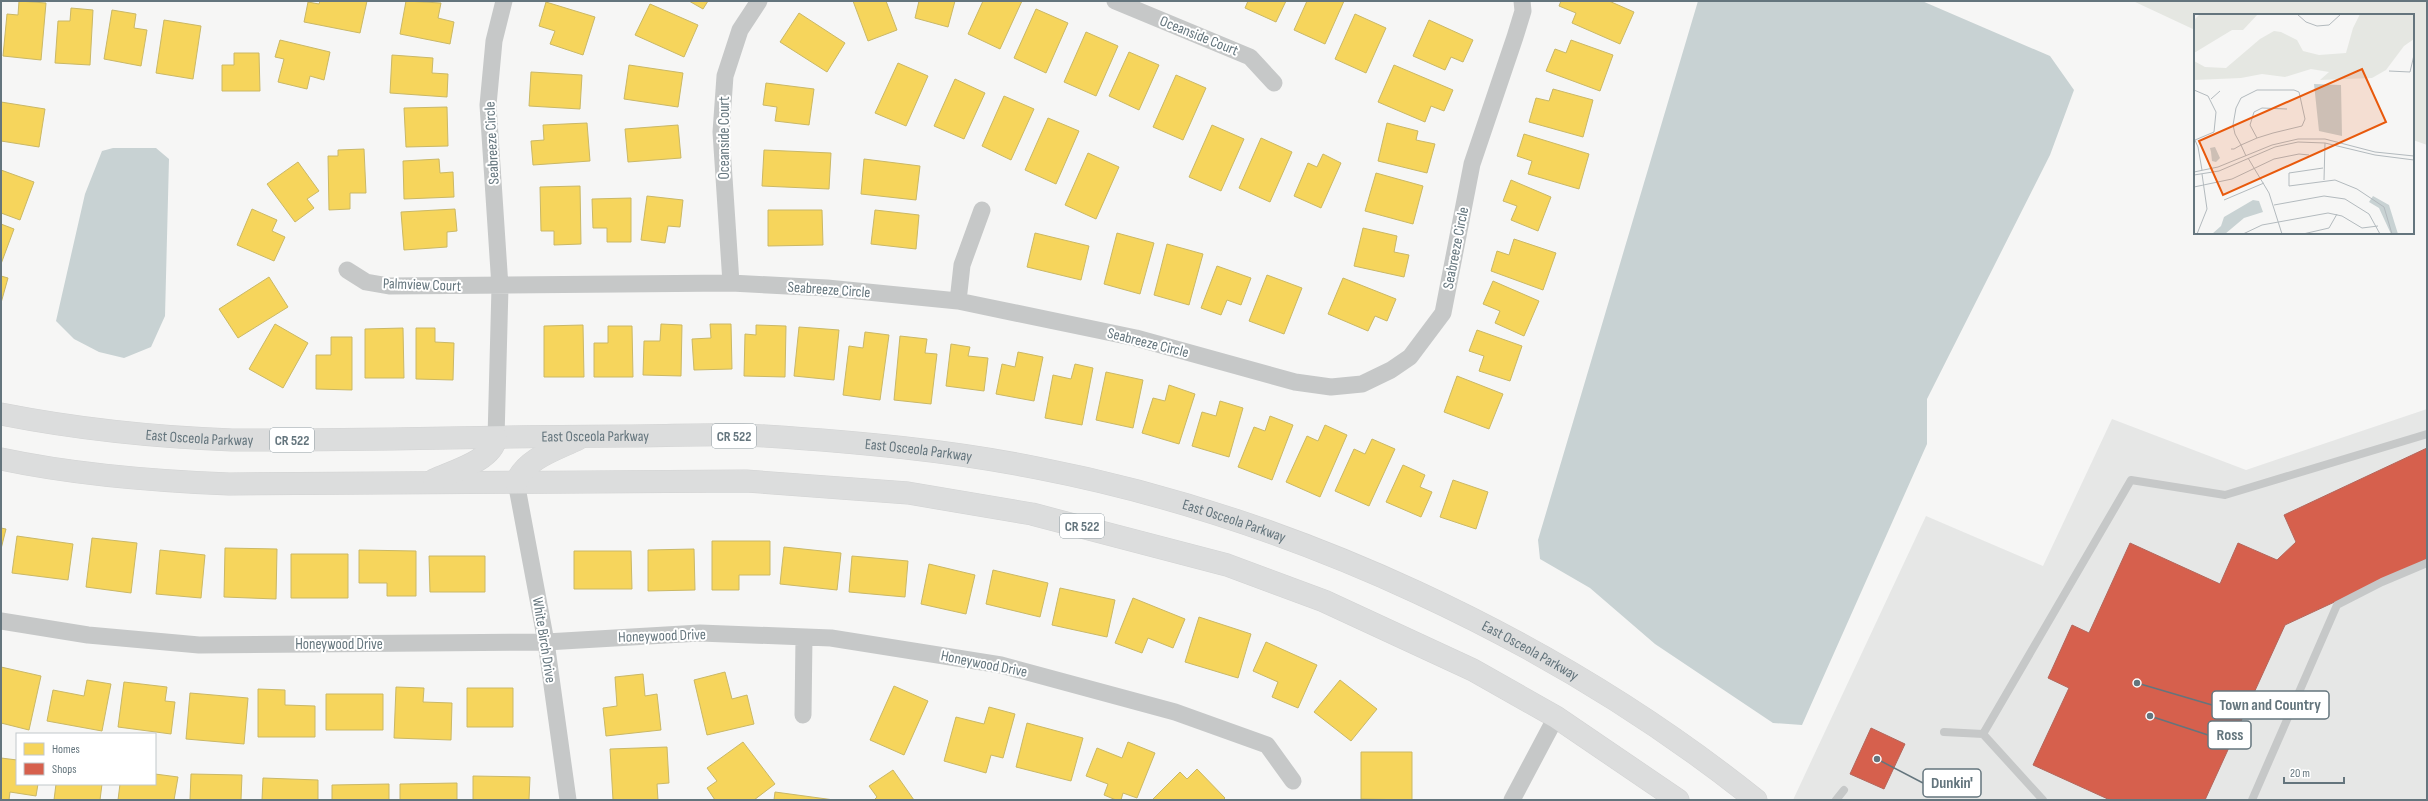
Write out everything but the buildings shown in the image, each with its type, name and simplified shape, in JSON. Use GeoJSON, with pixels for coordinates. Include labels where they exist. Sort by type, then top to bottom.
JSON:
{"type":"FeatureCollection","features":[{"type":"Feature","properties":{"kind":"main road","name":"East Osceola Parkway"},"geometry":{"type":"LineString","coordinates":[[1,414],[86,428],[196,438],[269,440],[584,436],[761,436],[912,448],[1037,468],[1130,489],[1244,524],[1344,560],[1493,629],[1578,677],[1731,780],[1756,800]]}},
{"type":"Feature","properties":{"kind":"main road"},"geometry":{"type":"LineString","coordinates":[[516,482],[522,470],[534,460],[584,436]]}},
{"type":"Feature","properties":{"kind":"main road"},"geometry":{"type":"LineString","coordinates":[[426,484],[481,458],[495,445],[496,438]]}},
{"type":"Feature","properties":{"kind":"main road","name":"CR 522"},"geometry":{"type":"LineString","coordinates":[[1,459],[80,473],[160,482],[229,484],[426,484],[746,481],[908,493],[1032,514],[1227,565],[1324,601],[1473,670],[1556,717],[1678,800]]}},
{"type":"Feature","properties":{"kind":"street","name":"Seabreeze Circle"},"geometry":{"type":"LineString","coordinates":[[496,438],[500,287],[488,105],[494,41],[504,1]]}},
{"type":"Feature","properties":{"kind":"street","name":"Oceanside Court"},"geometry":{"type":"LineString","coordinates":[[731,283],[721,132],[725,76],[740,30],[759,1]]}},
{"type":"Feature","properties":{"kind":"street","name":"Oceanside Court"},"geometry":{"type":"LineString","coordinates":[[1115,1],[1250,57],[1274,83]]}},
{"type":"Feature","properties":{"kind":"street","name":"Seabreeze Circle"},"geometry":{"type":"LineString","coordinates":[[500,287],[731,283],[827,288],[958,302],[1136,338],[1295,382],[1331,387],[1362,384],[1391,370],[1410,357],[1443,313],[1472,164],[1516,37],[1523,11],[1522,1]]}},
{"type":"Feature","properties":{"kind":"street"},"geometry":{"type":"LineString","coordinates":[[958,302],[962,266],[982,210]]}},
{"type":"Feature","properties":{"kind":"street","name":"Palmview Court"},"geometry":{"type":"LineString","coordinates":[[347,270],[366,282],[390,286],[500,287]]}},
{"type":"Feature","properties":{"kind":"street","name":"White Birch Drive"},"geometry":{"type":"LineString","coordinates":[[516,482],[546,642],[568,800]]}},
{"type":"Feature","properties":{"kind":"street","name":"Honeywood Drive"},"geometry":{"type":"LineString","coordinates":[[1,621],[88,635],[199,645],[546,642],[700,633],[831,638],[1001,665],[1175,712],[1267,745],[1293,782]]}},
{"type":"Feature","properties":{"kind":"street"},"geometry":{"type":"LineString","coordinates":[[803,715],[804,637]]}},
{"type":"Feature","properties":{"kind":"street"},"geometry":{"type":"LineString","coordinates":[[1512,800],[1556,717]]}},
{"type":"Feature","properties":{"kind":"lane"},"geometry":{"type":"LineString","coordinates":[[1983,734],[2131,480],[2225,495],[2427,434]]}},
{"type":"Feature","properties":{"kind":"lane"},"geometry":{"type":"LineString","coordinates":[[2252,800],[2337,605],[2382,582],[2427,564]]}},
{"type":"Feature","properties":{"kind":"lane"},"geometry":{"type":"LineString","coordinates":[[1944,732],[1983,734],[2043,800]]}},
{"type":"Feature","properties":{"kind":"lane"},"geometry":{"type":"LineString","coordinates":[[1836,800],[1844,790]]}},
{"type":"Feature","properties":{"kind":"shaded area"},"geometry":{"type":"Polygon","coordinates":[[[1698,1],[1922,1],[2050,56],[2074,90],[2050,155],[1927,399],[1927,444],[1802,725],[1773,723],[1655,644],[1590,588],[1540,559],[1538,540],[1698,1]]]}},
{"type":"Feature","properties":{"kind":"shaded area"},"geometry":{"type":"Polygon","coordinates":[[[2133,1],[2427,1],[2427,145],[2414,140],[2414,14],[2194,14],[2194,30],[2133,1]]]}},
{"type":"Feature","properties":{"kind":"shaded area"},"geometry":{"type":"Polygon","coordinates":[[[113,148],[156,148],[169,159],[165,316],[151,347],[124,358],[99,352],[74,339],[56,321],[85,194],[102,151],[113,148]]]}},
{"type":"Feature","properties":{"kind":"shaded area"},"geometry":{"type":"Polygon","coordinates":[[[2427,409],[2427,800],[1793,800],[1926,516],[2043,566],[2112,419],[2246,470],[2427,409]]]}},
{"type":"Feature","properties":{"kind":"place","name":"Town and Country"},"geometry":{"type":"Point","coordinates":[2137,683]}},
{"type":"Feature","properties":{"kind":"place","name":"Ross"},"geometry":{"type":"Point","coordinates":[2150,716]}},
{"type":"Feature","properties":{"kind":"place","name":"Dunkin'"},"geometry":{"type":"Point","coordinates":[1877,759]}}]}
